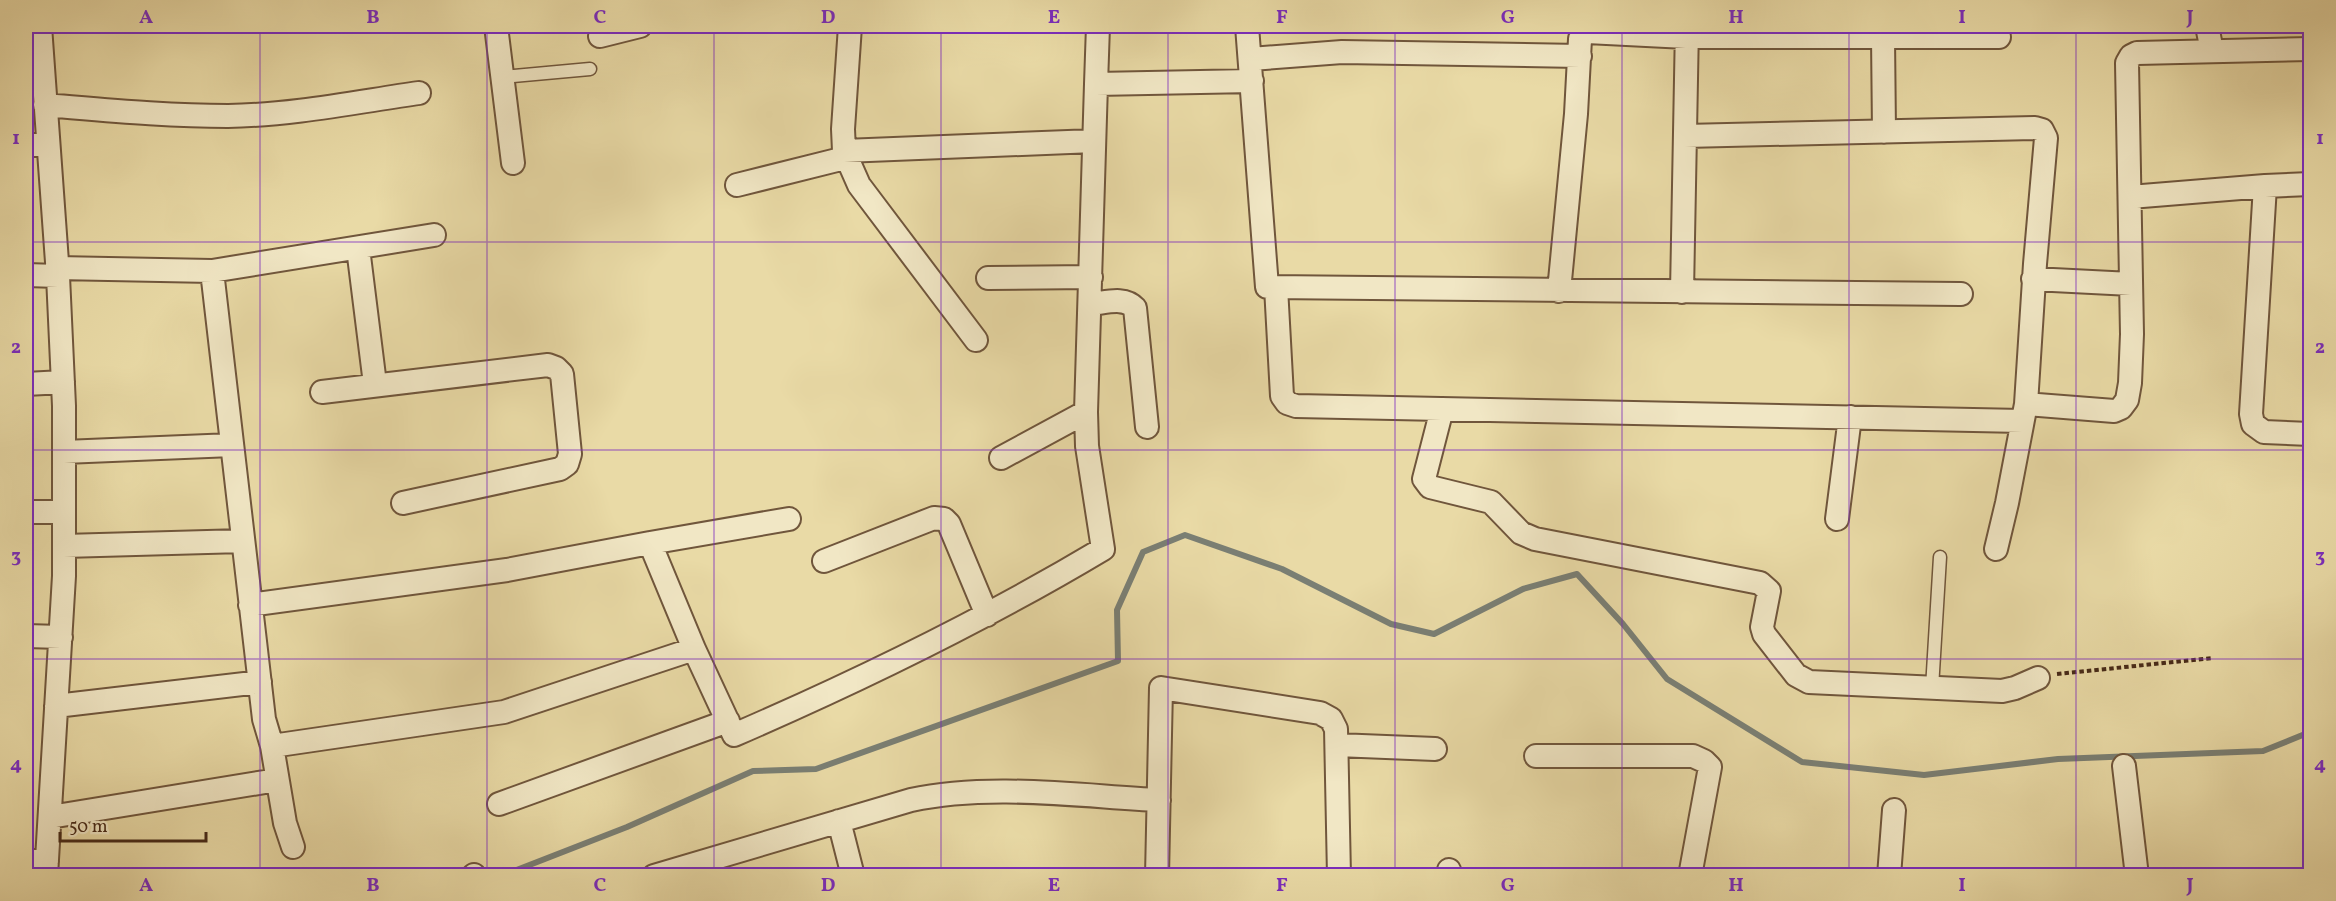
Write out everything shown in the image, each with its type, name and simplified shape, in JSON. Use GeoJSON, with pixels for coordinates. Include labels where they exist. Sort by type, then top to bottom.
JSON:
{"type":"FeatureCollection","features":[{"type":"Feature","properties":{"kind":"street"},"geometry":{"type":"LineString","coordinates":[[496,26],[513,163]]}},
{"type":"Feature","properties":{"kind":"street"},"geometry":{"type":"LineString","coordinates":[[600,36],[640,26]]}},
{"type":"Feature","properties":{"kind":"street"},"geometry":{"type":"LineString","coordinates":[[850,26],[843,129],[844,155],[859,185],[976,340]]}},
{"type":"Feature","properties":{"kind":"street"},"geometry":{"type":"LineString","coordinates":[[650,543],[694,649],[734,735],[831,693],[987,615],[1103,549],[1087,446],[1086,412],[1098,26]]}},
{"type":"Feature","properties":{"kind":"street"},"geometry":{"type":"LineString","coordinates":[[1247,26],[1267,287],[1960,294]]}},
{"type":"Feature","properties":{"kind":"street"},"geometry":{"type":"LineString","coordinates":[[2207,26],[2212,51]]}},
{"type":"Feature","properties":{"kind":"street"},"geometry":{"type":"LineString","coordinates":[[1682,292],[1687,31]]}},
{"type":"Feature","properties":{"kind":"street"},"geometry":{"type":"LineString","coordinates":[[1558,291],[1576,114],[1581,39],[1587,32],[1687,31],[1910,39],[1999,37]]}},
{"type":"Feature","properties":{"kind":"street"},"geometry":{"type":"LineString","coordinates":[[36,33],[45,105],[37,145],[57,272],[64,452],[64,546],[50,817],[39,866]]}},
{"type":"Feature","properties":{"kind":"street"},"geometry":{"type":"LineString","coordinates":[[1882,37],[1884,132]]}},
{"type":"Feature","properties":{"kind":"street"},"geometry":{"type":"LineString","coordinates":[[1276,287],[1282,396],[1287,403],[1296,406],[1850,417],[2114,411],[2121,408],[2127,400],[2130,383],[2131,284],[2127,63],[2131,56],[2137,53],[2310,49]]}},
{"type":"Feature","properties":{"kind":"street"},"geometry":{"type":"LineString","coordinates":[[1251,59],[1342,52],[1580,56]]}},
{"type":"Feature","properties":{"kind":"street"},"geometry":{"type":"LineString","coordinates":[[1096,84],[1252,81]]}},
{"type":"Feature","properties":{"kind":"street"},"geometry":{"type":"LineString","coordinates":[[45,105],[148,113],[229,116],[289,112],[419,93]]}},
{"type":"Feature","properties":{"kind":"street"},"geometry":{"type":"LineString","coordinates":[[1685,136],[2035,128],[2042,130],[2046,138],[2024,413],[1996,549]]}},
{"type":"Feature","properties":{"kind":"street"},"geometry":{"type":"LineString","coordinates":[[737,185],[844,155],[1094,141]]}},
{"type":"Feature","properties":{"kind":"street"},"geometry":{"type":"LineString","coordinates":[[2130,197],[2310,184]]}},
{"type":"Feature","properties":{"kind":"street"},"geometry":{"type":"LineString","coordinates":[[2265,186],[2251,414],[2253,424],[2264,432],[2310,434]]}},
{"type":"Feature","properties":{"kind":"street"},"geometry":{"type":"LineString","coordinates":[[26,275],[57,272],[212,271],[434,235]]}},
{"type":"Feature","properties":{"kind":"street"},"geometry":{"type":"LineString","coordinates":[[358,248],[375,384]]}},
{"type":"Feature","properties":{"kind":"street"},"geometry":{"type":"LineString","coordinates":[[212,271],[264,719],[272,746],[285,823],[293,847]]}},
{"type":"Feature","properties":{"kind":"street"},"geometry":{"type":"LineString","coordinates":[[988,278],[1091,277]]}},
{"type":"Feature","properties":{"kind":"street"},"geometry":{"type":"LineString","coordinates":[[2033,279],[2131,284]]}},
{"type":"Feature","properties":{"kind":"street"},"geometry":{"type":"LineString","coordinates":[[1090,304],[1124,301],[1135,308],[1147,427]]}},
{"type":"Feature","properties":{"kind":"street"},"geometry":{"type":"LineString","coordinates":[[322,392],[548,365],[556,368],[562,374],[570,454],[567,464],[560,469],[403,503]]}},
{"type":"Feature","properties":{"kind":"street"},"geometry":{"type":"LineString","coordinates":[[26,384],[63,382]]}},
{"type":"Feature","properties":{"kind":"street"},"geometry":{"type":"LineString","coordinates":[[1442,409],[1424,479],[1430,488],[1491,502],[1521,532],[1535,539],[1760,583],[1769,591],[1762,627],[1764,634],[1796,675],[1803,680],[2002,691],[2038,678]]}},
{"type":"Feature","properties":{"kind":"street"},"geometry":{"type":"LineString","coordinates":[[1001,458],[1086,412]]}},
{"type":"Feature","properties":{"kind":"street"},"geometry":{"type":"LineString","coordinates":[[1837,519],[1850,417]]}},
{"type":"Feature","properties":{"kind":"street"},"geometry":{"type":"LineString","coordinates":[[64,452],[232,445]]}},
{"type":"Feature","properties":{"kind":"street"},"geometry":{"type":"LineString","coordinates":[[26,512],[64,512]]}},
{"type":"Feature","properties":{"kind":"street"},"geometry":{"type":"LineString","coordinates":[[250,605],[507,570],[789,519]]}},
{"type":"Feature","properties":{"kind":"street"},"geometry":{"type":"LineString","coordinates":[[824,561],[934,519],[944,519],[949,524],[987,615]]}},
{"type":"Feature","properties":{"kind":"street"},"geometry":{"type":"LineString","coordinates":[[64,546],[243,541]]}},
{"type":"Feature","properties":{"kind":"street"},"geometry":{"type":"LineString","coordinates":[[26,636],[60,637]]}},
{"type":"Feature","properties":{"kind":"street"},"geometry":{"type":"LineString","coordinates":[[272,746],[504,712],[694,649]]}},
{"type":"Feature","properties":{"kind":"street"},"geometry":{"type":"LineString","coordinates":[[56,706],[260,682]]}},
{"type":"Feature","properties":{"kind":"street"},"geometry":{"type":"LineString","coordinates":[[1157,876],[1161,688],[1320,712],[1331,719],[1336,729],[1337,745],[1339,876]]}},
{"type":"Feature","properties":{"kind":"street"},"geometry":{"type":"LineString","coordinates":[[499,804],[728,721]]}},
{"type":"Feature","properties":{"kind":"street"},"geometry":{"type":"LineString","coordinates":[[1337,745],[1435,749]]}},
{"type":"Feature","properties":{"kind":"street"},"geometry":{"type":"LineString","coordinates":[[1536,756],[1693,756],[1704,761],[1710,768],[1690,876]]}},
{"type":"Feature","properties":{"kind":"street"},"geometry":{"type":"LineString","coordinates":[[2124,766],[2137,876]]}},
{"type":"Feature","properties":{"kind":"street"},"geometry":{"type":"LineString","coordinates":[[50,817],[278,780]]}},
{"type":"Feature","properties":{"kind":"street"},"geometry":{"type":"LineString","coordinates":[[654,876],[911,800],[957,792],[986,791],[1159,800]]}},
{"type":"Feature","properties":{"kind":"street"},"geometry":{"type":"LineString","coordinates":[[1889,876],[1894,810]]}},
{"type":"Feature","properties":{"kind":"street"},"geometry":{"type":"LineString","coordinates":[[839,821],[853,876]]}},
{"type":"Feature","properties":{"kind":"lane"},"geometry":{"type":"LineString","coordinates":[[502,77],[590,69]]}},
{"type":"Feature","properties":{"kind":"lane"},"geometry":{"type":"LineString","coordinates":[[1932,688],[1940,557]]}},
{"type":"Feature","properties":{"kind":"path"},"geometry":{"type":"LineString","coordinates":[[2038,678],[2213,658]]}},
{"type":"Feature","properties":{"kind":"waterway"},"geometry":{"type":"LineString","coordinates":[[510,876],[514,871],[627,827],[753,771],[816,769],[1118,661],[1117,610],[1143,552],[1185,535],[1282,569],[1391,624],[1434,634],[1523,589],[1577,574],[1623,624],[1667,679],[1802,762],[1924,775],[2058,759],[2263,751],[2310,732]]}}]}
